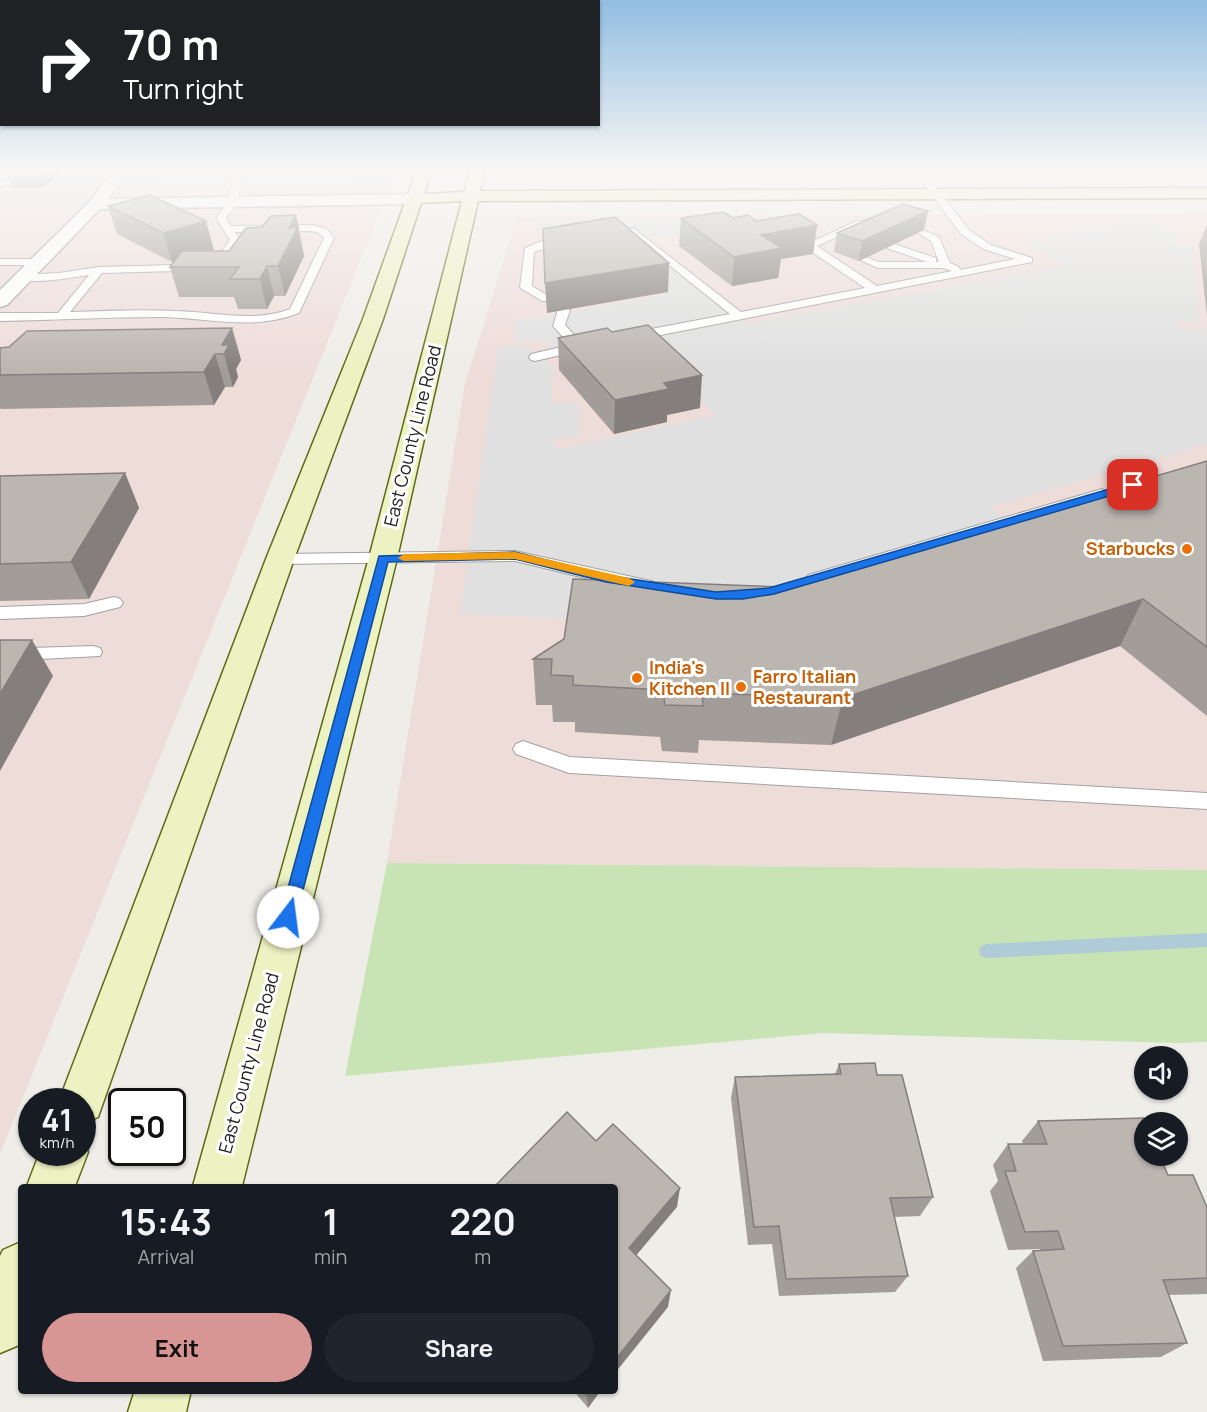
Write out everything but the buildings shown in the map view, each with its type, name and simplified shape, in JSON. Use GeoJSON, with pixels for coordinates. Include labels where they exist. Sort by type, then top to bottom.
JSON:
{"type":"FeatureCollection","features":[{"type":"Feature","properties":{"kind":"main road"},"geometry":{"type":"LineString","coordinates":[[87,1088],[280,559],[373,319],[401,238]]}},
{"type":"Feature","properties":{"kind":"main road","name":"East County Line Road"},"geometry":{"type":"LineString","coordinates":[[218,1184],[383,558],[462,238]]}},
{"type":"Feature","properties":{"kind":"main road"},"geometry":{"type":"LineString","coordinates":[[52,1184],[58,1166]]}},
{"type":"Feature","properties":{"kind":"main road"},"geometry":{"type":"LineString","coordinates":[[0,1326],[18,1276]]}},
{"type":"Feature","properties":{"kind":"main road"},"geometry":{"type":"LineString","coordinates":[[157,1412],[162,1394]]}},
{"type":"Feature","properties":{"kind":"street"},"geometry":{"type":"LineString","coordinates":[[0,301],[63,238]]}},
{"type":"Feature","properties":{"kind":"lane"},"geometry":{"type":"LineString","coordinates":[[23,278],[99,270],[216,267],[235,240],[234,238]]}},
{"type":"Feature","properties":{"kind":"lane"},"geometry":{"type":"LineString","coordinates":[[0,317],[179,314],[226,320],[266,320],[284,316],[295,311],[329,238]]}},
{"type":"Feature","properties":{"kind":"lane"},"geometry":{"type":"LineString","coordinates":[[546,299],[526,287],[530,250],[543,244],[571,238]]}},
{"type":"Feature","properties":{"kind":"lane"},"geometry":{"type":"LineString","coordinates":[[642,238],[739,316]]}},
{"type":"Feature","properties":{"kind":"lane"},"geometry":{"type":"LineString","coordinates":[[804,238],[874,290]]}},
{"type":"Feature","properties":{"kind":"lane"},"geometry":{"type":"LineString","coordinates":[[813,245],[827,238]]}},
{"type":"Feature","properties":{"kind":"lane"},"geometry":{"type":"LineString","coordinates":[[831,238],[840,241]]}},
{"type":"Feature","properties":{"kind":"lane"},"geometry":{"type":"LineString","coordinates":[[813,245],[840,241],[844,238]]}},
{"type":"Feature","properties":{"kind":"lane"},"geometry":{"type":"LineString","coordinates":[[910,238],[943,261]]}},
{"type":"Feature","properties":{"kind":"lane"},"geometry":{"type":"LineString","coordinates":[[933,238],[943,261]]}},
{"type":"Feature","properties":{"kind":"lane"},"geometry":{"type":"LineString","coordinates":[[966,272],[974,256],[967,238]]}},
{"type":"Feature","properties":{"kind":"lane"},"geometry":{"type":"LineString","coordinates":[[621,339],[1028,260],[987,247],[974,238]]}},
{"type":"Feature","properties":{"kind":"lane"},"geometry":{"type":"LineString","coordinates":[[891,246],[943,261],[966,272]]}},
{"type":"Feature","properties":{"kind":"lane"},"geometry":{"type":"LineString","coordinates":[[877,252],[902,260],[943,261]]}},
{"type":"Feature","properties":{"kind":"lane"},"geometry":{"type":"LineString","coordinates":[[863,259],[878,265],[943,261]]}},
{"type":"Feature","properties":{"kind":"lane"},"geometry":{"type":"LineString","coordinates":[[0,262],[39,262]]}},
{"type":"Feature","properties":{"kind":"lane"},"geometry":{"type":"LineString","coordinates":[[61,316],[99,270]]}},
{"type":"Feature","properties":{"kind":"lane"},"geometry":{"type":"LineString","coordinates":[[564,310],[560,326],[579,347]]}},
{"type":"Feature","properties":{"kind":"lane"},"geometry":{"type":"LineString","coordinates":[[535,357],[600,343]]}},
{"type":"Feature","properties":{"kind":"lane"},"geometry":{"type":"LineString","coordinates":[[799,583],[1118,490]]}},
{"type":"Feature","properties":{"kind":"lane"},"geometry":{"type":"LineString","coordinates":[[280,559],[515,556],[606,578],[661,587]]}},
{"type":"Feature","properties":{"kind":"lane"},"geometry":{"type":"LineString","coordinates":[[0,613],[84,610],[114,603]]}},
{"type":"Feature","properties":{"kind":"lane"},"geometry":{"type":"LineString","coordinates":[[0,655],[93,652]]}},
{"type":"Feature","properties":{"kind":"lane"},"geometry":{"type":"LineString","coordinates":[[523,749],[569,765],[1207,801]]}},
{"type":"Feature","properties":{"kind":"shaded area"},"geometry":{"type":"Polygon","coordinates":[[[0,238],[369,238],[27,1088],[18,1088],[18,1109],[0,1154],[0,238]]]}},
{"type":"Feature","properties":{"kind":"shaded area"},"geometry":{"type":"Polygon","coordinates":[[[510,238],[1207,238],[1207,870],[387,863],[465,384],[510,238]]]}},
{"type":"Feature","properties":{"kind":"shaded area"},"geometry":{"type":"Polygon","coordinates":[[[547,238],[648,238],[750,323],[1065,266],[1022,241],[1039,238],[1172,238],[1171,242],[1192,246],[1200,323],[1179,320],[1173,323],[1188,331],[1207,328],[1207,444],[990,507],[1040,547],[756,628],[460,614],[498,347],[527,347],[553,366],[552,403],[579,403],[579,437],[556,438],[552,441],[553,445],[559,449],[716,415],[640,344],[569,367],[546,341],[514,342],[516,319],[538,318],[670,294],[610,239],[547,238]]]}},
{"type":"Feature","properties":{"kind":"green space"},"geometry":{"type":"Polygon","coordinates":[[[387,863],[1207,870],[1207,1042],[822,1033],[345,1076],[387,863]]]}},
{"type":"Feature","properties":{"kind":"waterway"},"geometry":{"type":"LineString","coordinates":[[987,951],[1207,940]]}},
{"type":"Feature","properties":{"kind":"slow traffic"},"geometry":{"type":"LineString","coordinates":[[404,558],[515,556],[629,582]]}},
{"type":"Feature","properties":{"kind":"place","name":"Starbucks"},"geometry":{"type":"Point","coordinates":[1187,549]}},
{"type":"Feature","properties":{"kind":"place","name":"India's Kitchen II"},"geometry":{"type":"Point","coordinates":[637,678]}},
{"type":"Feature","properties":{"kind":"place","name":"Farro Italian Restaurant"},"geometry":{"type":"Point","coordinates":[741,687]}},
{"type":"Feature","properties":{"kind":"route"},"geometry":{"type":"LineString","coordinates":[[288,917],[383,558],[515,556],[606,578],[716,595],[743,595],[770,592],[1133,485]]}}]}
